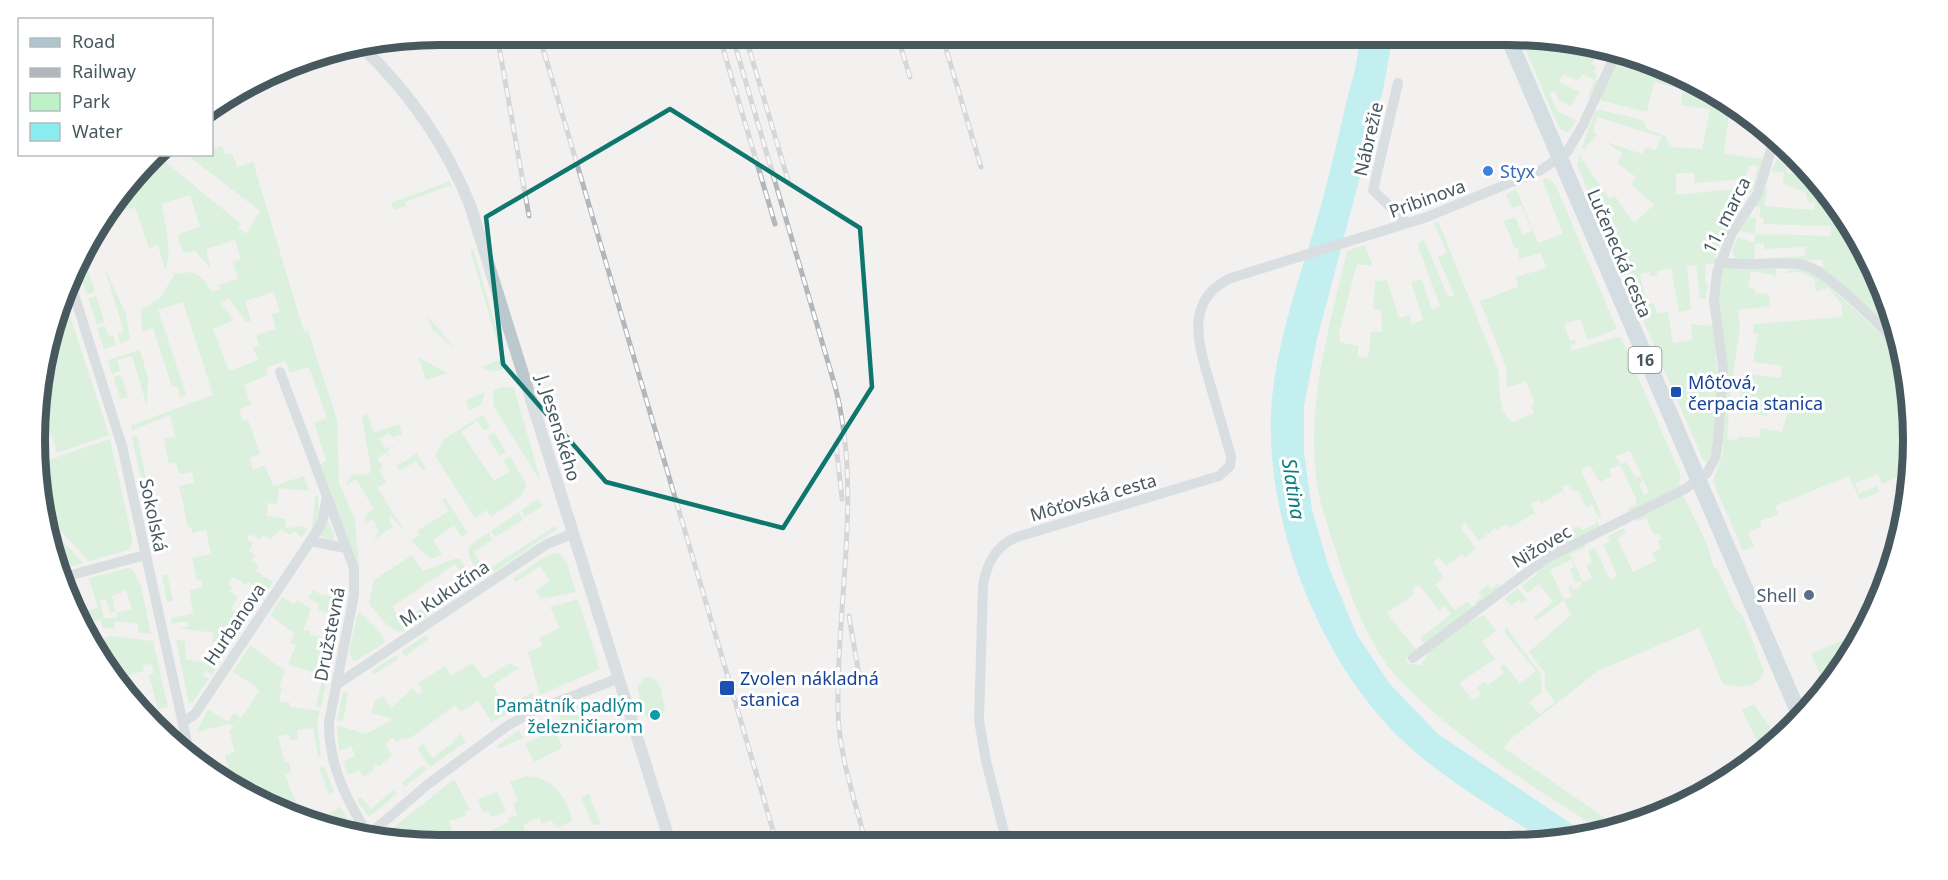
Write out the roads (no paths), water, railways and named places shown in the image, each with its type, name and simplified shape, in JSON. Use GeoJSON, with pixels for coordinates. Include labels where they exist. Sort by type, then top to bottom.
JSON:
{"type":"FeatureCollection","features":[{"type":"Feature","properties":{"kind":"main road","name":"Lučenecká cesta"},"geometry":{"type":"LineString","coordinates":[[1512,45],[1558,159],[1797,709]]}},
{"type":"Feature","properties":{"kind":"street","name":"J. Jesenského"},"geometry":{"type":"LineString","coordinates":[[367,52],[431,128],[463,188],[498,291],[572,534],[668,835]]}},
{"type":"Feature","properties":{"kind":"street","name":"Pribinova"},"geometry":{"type":"LineString","coordinates":[[1288,262],[1407,223],[1529,175],[1558,159],[1568,152],[1583,125],[1613,59]]}},
{"type":"Feature","properties":{"kind":"street","name":"Nábrežie"},"geometry":{"type":"LineString","coordinates":[[1398,83],[1373,190],[1407,223]]}},
{"type":"Feature","properties":{"kind":"street","name":"11. marca"},"geometry":{"type":"LineString","coordinates":[[1698,481],[1707,473],[1715,458],[1718,442],[1722,366],[1714,300],[1719,262],[1732,233],[1758,193],[1773,147]]}},
{"type":"Feature","properties":{"kind":"street","name":"Môťovská cesta"},"geometry":{"type":"LineString","coordinates":[[1005,835],[986,761],[980,720],[981,608],[983,581],[989,564],[999,548],[1012,539],[1196,484],[1226,471],[1231,456],[1199,341],[1200,313],[1208,296],[1220,284],[1288,262]]}},
{"type":"Feature","properties":{"kind":"street"},"geometry":{"type":"LineString","coordinates":[[1719,262],[1739,265],[1791,264],[1811,267],[1889,334]]}},
{"type":"Feature","properties":{"kind":"street","name":"Sokolská"},"geometry":{"type":"LineString","coordinates":[[74,293],[122,446],[187,743]]}},
{"type":"Feature","properties":{"kind":"street","name":"Družstevná"},"geometry":{"type":"LineString","coordinates":[[280,372],[346,548],[355,581],[329,722],[330,750],[344,792],[363,827]]}},
{"type":"Feature","properties":{"kind":"street","name":"Nižovec"},"geometry":{"type":"LineString","coordinates":[[1413,658],[1545,559],[1698,481]]}},
{"type":"Feature","properties":{"kind":"street","name":"Hurbanova"},"geometry":{"type":"LineString","coordinates":[[183,723],[195,714],[310,541],[323,519],[326,498]]}},
{"type":"Feature","properties":{"kind":"street","name":"M. Kukučína"},"geometry":{"type":"LineString","coordinates":[[336,685],[547,544],[572,534]]}},
{"type":"Feature","properties":{"kind":"street"},"geometry":{"type":"LineString","coordinates":[[310,541],[346,548]]}},
{"type":"Feature","properties":{"kind":"street"},"geometry":{"type":"LineString","coordinates":[[69,576],[145,555]]}},
{"type":"Feature","properties":{"kind":"street"},"geometry":{"type":"LineString","coordinates":[[376,830],[427,785],[507,726],[550,704],[619,678]]}},
{"type":"Feature","properties":{"kind":"water","name":"Slatina"},"geometry":{"type":"Polygon","coordinates":[[[1359,45],[1391,45],[1383,90],[1316,343],[1304,406],[1304,452],[1312,510],[1329,568],[1357,635],[1389,683],[1438,734],[1578,828],[1534,834],[1453,781],[1402,740],[1373,709],[1347,672],[1324,633],[1289,547],[1278,502],[1272,458],[1271,415],[1276,372],[1297,284],[1321,207],[1356,67],[1359,45]]]}},
{"type":"Feature","properties":{"kind":"railway"},"geometry":{"type":"LineString","coordinates":[[499,45],[529,216]]}},
{"type":"Feature","properties":{"kind":"railway"},"geometry":{"type":"LineString","coordinates":[[542,45],[774,835]]}},
{"type":"Feature","properties":{"kind":"railway"},"geometry":{"type":"LineString","coordinates":[[722,45],[775,224]]}},
{"type":"Feature","properties":{"kind":"railway"},"geometry":{"type":"LineString","coordinates":[[735,45],[835,386],[843,426],[848,507],[838,669],[838,710],[844,761],[864,835]]}},
{"type":"Feature","properties":{"kind":"railway"},"geometry":{"type":"LineString","coordinates":[[748,45],[788,180]]}},
{"type":"Feature","properties":{"kind":"railway"},"geometry":{"type":"LineString","coordinates":[[900,45],[910,77]]}},
{"type":"Feature","properties":{"kind":"railway"},"geometry":{"type":"LineString","coordinates":[[945,45],[981,167]]}},
{"type":"Feature","properties":{"kind":"railway"},"geometry":{"type":"LineString","coordinates":[[836,445],[842,499]]}},
{"type":"Feature","properties":{"kind":"railway"},"geometry":{"type":"LineString","coordinates":[[849,616],[860,681]]}},
{"type":"Feature","properties":{"kind":"place","name":"Styx"},"geometry":{"type":"Point","coordinates":[1488,171]}},
{"type":"Feature","properties":{"kind":"place","name":"Môťová, čerpacia stanica"},"geometry":{"type":"Point","coordinates":[1676,392]}},
{"type":"Feature","properties":{"kind":"place","name":"Shell"},"geometry":{"type":"Point","coordinates":[1809,595]}},
{"type":"Feature","properties":{"kind":"place","name":"Zvolen nákladná stanica"},"geometry":{"type":"Point","coordinates":[727,688]}},
{"type":"Feature","properties":{"kind":"place","name":"Pamätník padlým železničiarom"},"geometry":{"type":"Point","coordinates":[655,715]}}]}
